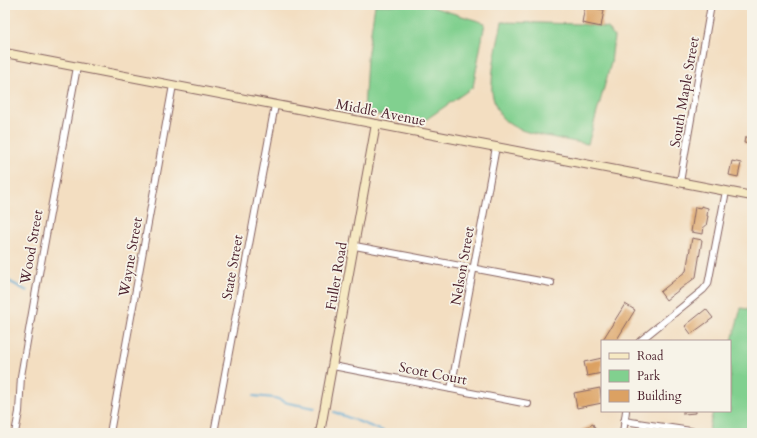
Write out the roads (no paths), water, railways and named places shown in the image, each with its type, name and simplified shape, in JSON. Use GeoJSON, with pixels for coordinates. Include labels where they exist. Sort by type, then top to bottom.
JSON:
{"type":"FeatureCollection","features":[{"type":"Feature","properties":{"kind":"street","name":"South Maple Street"},"geometry":{"type":"LineString","coordinates":[[680,182],[711,5]]}},
{"type":"Feature","properties":{"kind":"street","name":"Middle Avenue"},"geometry":{"type":"LineString","coordinates":[[5,53],[752,196]]}},
{"type":"Feature","properties":{"kind":"street","name":"Wood Street"},"geometry":{"type":"LineString","coordinates":[[15,433],[19,412],[21,376],[77,67]]}},
{"type":"Feature","properties":{"kind":"street","name":"Wayne Street"},"geometry":{"type":"LineString","coordinates":[[110,433],[173,85]]}},
{"type":"Feature","properties":{"kind":"street","name":"State Street"},"geometry":{"type":"LineString","coordinates":[[214,433],[275,105]]}},
{"type":"Feature","properties":{"kind":"street","name":"Fuller Road"},"geometry":{"type":"LineString","coordinates":[[320,433],[376,124]]}},
{"type":"Feature","properties":{"kind":"street","name":"Nelson Street"},"geometry":{"type":"LineString","coordinates":[[451,389],[496,147]]}},
{"type":"Feature","properties":{"kind":"street"},"geometry":{"type":"LineString","coordinates":[[641,340],[708,284],[726,191]]}},
{"type":"Feature","properties":{"kind":"street"},"geometry":{"type":"LineString","coordinates":[[355,246],[551,282]]}},
{"type":"Feature","properties":{"kind":"street","name":"Scott Court"},"geometry":{"type":"LineString","coordinates":[[333,366],[528,404]]}},
{"type":"Feature","properties":{"kind":"street"},"geometry":{"type":"LineString","coordinates":[[623,433],[626,412]]}},
{"type":"Feature","properties":{"kind":"street"},"geometry":{"type":"LineString","coordinates":[[624,421],[691,431]]}},
{"type":"Feature","properties":{"kind":"waterway"},"geometry":{"type":"LineString","coordinates":[[5,279],[27,291]]}},
{"type":"Feature","properties":{"kind":"waterway"},"geometry":{"type":"LineString","coordinates":[[254,396],[275,398],[288,403],[315,408]]}},
{"type":"Feature","properties":{"kind":"waterway"},"geometry":{"type":"LineString","coordinates":[[334,412],[388,433]]}}]}
